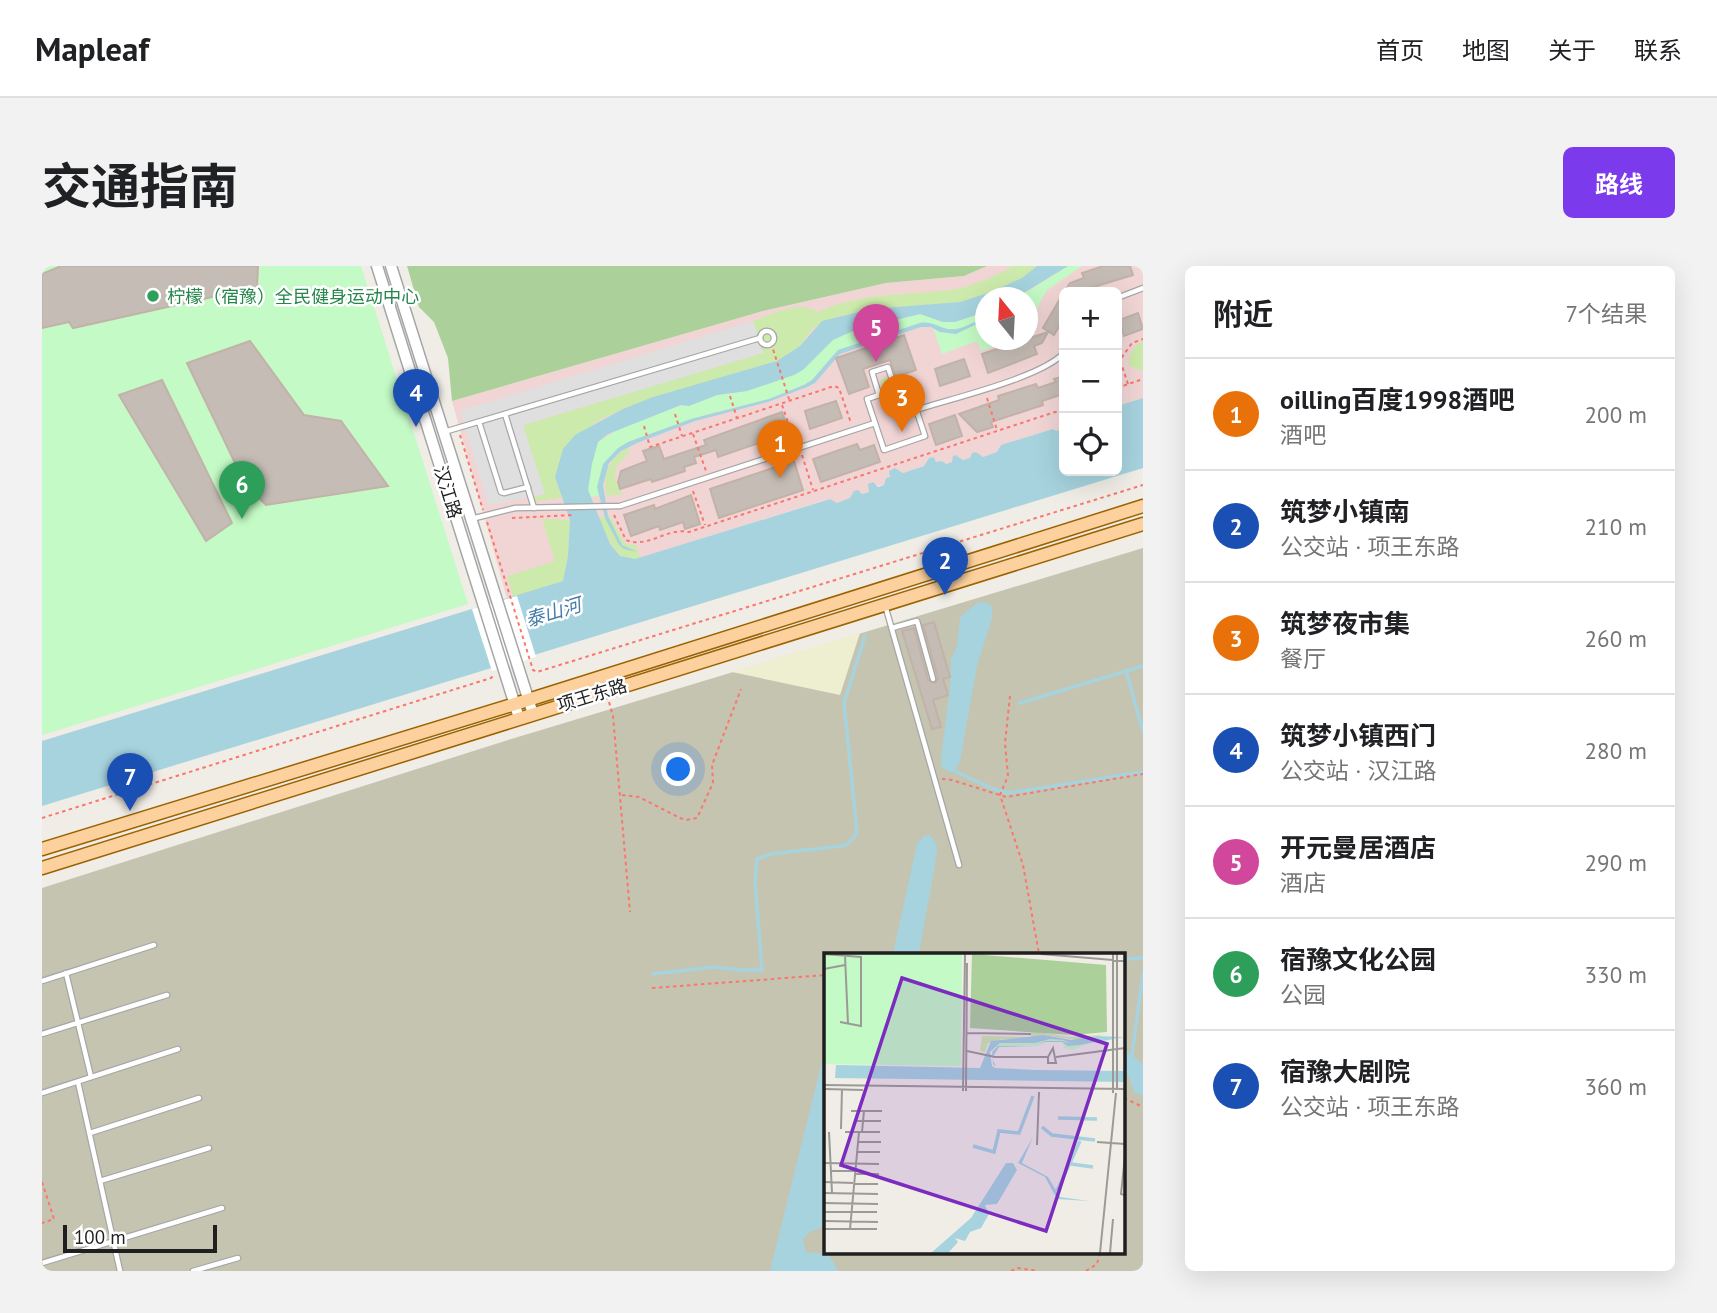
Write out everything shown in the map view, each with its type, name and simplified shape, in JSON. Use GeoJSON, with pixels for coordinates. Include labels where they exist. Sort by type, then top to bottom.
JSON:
{"type":"FeatureCollection","features":[{"type":"Feature","properties":{"kind":"main road","name":"项王东路"},"geometry":{"type":"LineString","coordinates":[[42,849],[528,700],[1143,506]]}},
{"type":"Feature","properties":{"kind":"main road","name":"项王东路"},"geometry":{"type":"LineString","coordinates":[[42,868],[1143,524]]}},
{"type":"Feature","properties":{"kind":"street","name":"汉江路"},"geometry":{"type":"LineString","coordinates":[[377,266],[481,600],[499,672],[519,718]]}},
{"type":"Feature","properties":{"kind":"street","name":"汉江路"},"geometry":{"type":"LineString","coordinates":[[391,266],[533,714]]}},
{"type":"Feature","properties":{"kind":"lane"},"geometry":{"type":"LineString","coordinates":[[1122,296],[1143,288]]}},
{"type":"Feature","properties":{"kind":"lane"},"geometry":{"type":"LineString","coordinates":[[443,432],[760,338],[765,331],[771,332],[774,337],[771,344],[764,344],[760,338]]}},
{"type":"Feature","properties":{"kind":"lane"},"geometry":{"type":"LineString","coordinates":[[916,410],[1036,372],[1059,359]]}},
{"type":"Feature","properties":{"kind":"lane"},"geometry":{"type":"LineString","coordinates":[[888,367],[895,389],[908,385],[925,436],[884,450],[875,423],[867,399],[879,395],[872,372],[888,367]]}},
{"type":"Feature","properties":{"kind":"lane"},"geometry":{"type":"LineString","coordinates":[[505,414],[534,508]]}},
{"type":"Feature","properties":{"kind":"lane"},"geometry":{"type":"LineString","coordinates":[[479,422],[501,492],[528,488]]}},
{"type":"Feature","properties":{"kind":"lane"},"geometry":{"type":"LineString","coordinates":[[471,519],[515,508],[620,506],[875,423]]}},
{"type":"Feature","properties":{"kind":"lane"},"geometry":{"type":"LineString","coordinates":[[885,604],[959,865]]}},
{"type":"Feature","properties":{"kind":"lane"},"geometry":{"type":"LineString","coordinates":[[892,628],[917,621],[933,679]]}},
{"type":"Feature","properties":{"kind":"lane"},"geometry":{"type":"LineString","coordinates":[[42,981],[154,945]]}},
{"type":"Feature","properties":{"kind":"lane"},"geometry":{"type":"LineString","coordinates":[[66,973],[91,1077]]}},
{"type":"Feature","properties":{"kind":"lane"},"geometry":{"type":"LineString","coordinates":[[42,1034],[167,995]]}},
{"type":"Feature","properties":{"kind":"lane"},"geometry":{"type":"LineString","coordinates":[[42,1094],[178,1049]]}},
{"type":"Feature","properties":{"kind":"lane"},"geometry":{"type":"LineString","coordinates":[[78,1082],[120,1271]]}},
{"type":"Feature","properties":{"kind":"lane"},"geometry":{"type":"LineString","coordinates":[[90,1133],[199,1098]]}},
{"type":"Feature","properties":{"kind":"lane"},"geometry":{"type":"LineString","coordinates":[[100,1181],[209,1148]]}},
{"type":"Feature","properties":{"kind":"lane"},"geometry":{"type":"LineString","coordinates":[[42,1263],[222,1208]]}},
{"type":"Feature","properties":{"kind":"lane"},"geometry":{"type":"LineString","coordinates":[[193,1271],[238,1258]]}},
{"type":"Feature","properties":{"kind":"path"},"geometry":{"type":"LineString","coordinates":[[1128,384],[1120,360],[1132,343],[1143,339]]}},
{"type":"Feature","properties":{"kind":"path"},"geometry":{"type":"LineString","coordinates":[[771,344],[790,402]]}},
{"type":"Feature","properties":{"kind":"path"},"geometry":{"type":"LineString","coordinates":[[1122,386],[1143,379]]}},
{"type":"Feature","properties":{"kind":"path"},"geometry":{"type":"LineString","coordinates":[[644,426],[650,447],[837,386],[854,430]]}},
{"type":"Feature","properties":{"kind":"path"},"geometry":{"type":"LineString","coordinates":[[984,388],[997,431]]}},
{"type":"Feature","properties":{"kind":"path"},"geometry":{"type":"LineString","coordinates":[[730,396],[737,418]]}},
{"type":"Feature","properties":{"kind":"path"},"geometry":{"type":"LineString","coordinates":[[782,404],[813,491]]}},
{"type":"Feature","properties":{"kind":"path"},"geometry":{"type":"LineString","coordinates":[[614,514],[626,540],[637,544],[681,530],[689,532],[1055,412],[1060,413]]}},
{"type":"Feature","properties":{"kind":"path"},"geometry":{"type":"LineString","coordinates":[[674,414],[682,436]]}},
{"type":"Feature","properties":{"kind":"path"},"geometry":{"type":"LineString","coordinates":[[693,433],[708,478]]}},
{"type":"Feature","properties":{"kind":"path"},"geometry":{"type":"LineString","coordinates":[[905,443],[910,459]]}},
{"type":"Feature","properties":{"kind":"path"},"geometry":{"type":"LineString","coordinates":[[691,483],[705,526]]}},
{"type":"Feature","properties":{"kind":"path"},"geometry":{"type":"LineString","coordinates":[[507,587],[533,670],[537,672],[1143,485]]}},
{"type":"Feature","properties":{"kind":"path"},"geometry":{"type":"LineString","coordinates":[[42,818],[491,678],[499,672]]}},
{"type":"Feature","properties":{"kind":"path"},"geometry":{"type":"LineString","coordinates":[[621,795],[639,797],[686,820],[697,818],[713,783],[712,765],[741,688]]}},
{"type":"Feature","properties":{"kind":"path"},"geometry":{"type":"LineString","coordinates":[[606,691],[613,716],[630,912]]}},
{"type":"Feature","properties":{"kind":"path"},"geometry":{"type":"LineString","coordinates":[[1010,696],[1005,743],[1008,776],[1000,795],[1023,865],[1039,953]]}},
{"type":"Feature","properties":{"kind":"path"},"geometry":{"type":"LineString","coordinates":[[934,779],[952,780],[1000,795],[1019,797],[1143,774]]}},
{"type":"Feature","properties":{"kind":"path"},"geometry":{"type":"LineString","coordinates":[[652,988],[824,975]]}},
{"type":"Feature","properties":{"kind":"path"},"geometry":{"type":"LineString","coordinates":[[1126,1099],[1143,1107]]}},
{"type":"Feature","properties":{"kind":"path"},"geometry":{"type":"LineString","coordinates":[[42,1182],[54,1219],[42,1223]]}},
{"type":"Feature","properties":{"kind":"path"},"geometry":{"type":"LineString","coordinates":[[1086,1271],[1097,1264],[1100,1254]]}},
{"type":"Feature","properties":{"kind":"path"},"geometry":{"type":"LineString","coordinates":[[1011,1271],[1018,1268],[1038,1271]]}},
{"type":"Feature","properties":{"kind":"shaded area"},"geometry":{"type":"Polygon","coordinates":[[[987,266],[1143,266],[1143,398],[1122,404],[1122,287],[1059,287],[1059,431],[983,457],[963,460],[956,455],[953,462],[946,464],[936,462],[934,457],[929,458],[924,466],[903,473],[895,468],[884,485],[870,486],[869,492],[862,494],[854,492],[851,498],[837,503],[829,499],[507,599],[452,401],[763,311],[886,283],[964,276],[987,266]]]}},
{"type":"Feature","properties":{"kind":"shaded area"},"geometry":{"type":"Polygon","coordinates":[[[753,321],[763,353],[523,425],[545,494],[489,505],[460,411],[753,321]]]}},
{"type":"Feature","properties":{"kind":"shaded area"},"geometry":{"type":"Polygon","coordinates":[[[1143,548],[1143,1271],[42,1271],[42,888],[505,741],[1143,548]]]}},
{"type":"Feature","properties":{"kind":"shaded area"},"geometry":{"type":"Polygon","coordinates":[[[860,633],[840,695],[732,672],[860,633]]]}},
{"type":"Feature","properties":{"kind":"green space"},"geometry":{"type":"Polygon","coordinates":[[[42,266],[361,266],[468,604],[42,735],[42,266]]]}},
{"type":"Feature","properties":{"kind":"green space"},"geometry":{"type":"Polygon","coordinates":[[[407,266],[987,266],[964,276],[886,283],[763,311],[452,401],[448,358],[434,322],[419,307],[407,266]]]}},
{"type":"Feature","properties":{"kind":"green space"},"geometry":{"type":"Polygon","coordinates":[[[1013,266],[1037,266],[1022,278],[1002,287],[975,287],[975,297],[960,302],[871,309],[837,317],[813,328],[800,346],[777,361],[623,409],[594,423],[555,477],[562,498],[535,501],[534,497],[544,494],[523,425],[763,353],[753,321],[777,312],[802,307],[817,312],[849,301],[959,289],[1013,266]]]}},
{"type":"Feature","properties":{"kind":"green space"},"geometry":{"type":"Polygon","coordinates":[[[1068,266],[1082,266],[1046,291],[1038,307],[1038,287],[1035,287],[1068,266]]]}},
{"type":"Feature","properties":{"kind":"green space"},"geometry":{"type":"Polygon","coordinates":[[[920,314],[943,322],[955,322],[975,315],[975,342],[942,354],[932,324],[920,323],[838,350],[812,380],[804,385],[769,399],[705,415],[628,442],[615,452],[605,465],[599,480],[599,496],[590,497],[589,477],[598,442],[621,428],[681,405],[689,406],[717,395],[747,391],[821,350],[833,340],[855,330],[920,314]]]}},
{"type":"Feature","properties":{"kind":"green space"},"geometry":{"type":"Polygon","coordinates":[[[1143,341],[1143,371],[1129,366],[1129,363],[1134,348],[1143,341]]]}},
{"type":"Feature","properties":{"kind":"green space"},"geometry":{"type":"Polygon","coordinates":[[[888,377],[896,400],[887,403],[880,380],[888,377]]]}},
{"type":"Feature","properties":{"kind":"green space"},"geometry":{"type":"Polygon","coordinates":[[[629,447],[629,453],[616,467],[615,480],[623,494],[607,496],[606,474],[609,467],[616,456],[629,447]]]}},
{"type":"Feature","properties":{"kind":"green space"},"geometry":{"type":"Polygon","coordinates":[[[610,516],[626,544],[636,545],[640,558],[624,557],[613,547],[598,518],[610,516]]]}},
{"type":"Feature","properties":{"kind":"green space"},"geometry":{"type":"Polygon","coordinates":[[[542,519],[570,520],[568,556],[563,581],[513,597],[507,576],[555,561],[542,519]]]}},
{"type":"Feature","properties":{"kind":"water"},"geometry":{"type":"Polygon","coordinates":[[[1037,266],[1068,266],[1033,287],[1002,287],[1022,278],[1037,266]]]}},
{"type":"Feature","properties":{"kind":"water","name":"泰山河"},"geometry":{"type":"Polygon","coordinates":[[[975,297],[975,315],[955,322],[943,322],[920,314],[855,330],[833,340],[803,370],[794,375],[747,391],[717,395],[689,406],[681,405],[608,434],[598,442],[588,490],[610,544],[620,556],[635,559],[830,499],[837,503],[850,498],[854,491],[858,490],[862,494],[869,492],[868,484],[873,482],[878,487],[884,485],[886,478],[890,477],[889,471],[895,468],[903,473],[924,466],[929,458],[934,457],[936,462],[942,461],[946,464],[952,462],[953,456],[956,455],[963,460],[976,452],[983,457],[997,452],[1001,445],[1053,429],[1059,430],[1059,476],[1117,476],[42,806],[42,741],[563,581],[568,556],[570,520],[555,477],[563,449],[575,435],[623,409],[653,397],[777,361],[800,346],[822,321],[871,309],[960,302],[975,297]]]}},
{"type":"Feature","properties":{"kind":"water"},"geometry":{"type":"Polygon","coordinates":[[[975,322],[975,325],[956,334],[921,327],[840,354],[815,383],[807,387],[768,402],[695,421],[621,451],[609,463],[603,485],[608,516],[622,545],[638,552],[619,545],[605,518],[597,487],[603,464],[618,448],[691,419],[769,399],[804,385],[812,380],[838,350],[920,323],[953,329],[975,322]]]}},
{"type":"Feature","properties":{"kind":"water"},"geometry":{"type":"Polygon","coordinates":[[[1143,398],[1143,468],[1122,474],[1122,404],[1143,398]]]}},
{"type":"Feature","properties":{"kind":"water"},"geometry":{"type":"Polygon","coordinates":[[[983,602],[992,606],[992,618],[977,666],[960,761],[955,771],[951,772],[942,768],[941,759],[951,659],[957,646],[960,617],[977,603],[983,602]]]}},
{"type":"Feature","properties":{"kind":"water"},"geometry":{"type":"Polygon","coordinates":[[[930,835],[936,843],[937,853],[919,953],[893,953],[917,844],[924,836],[930,835]]]}},
{"type":"Feature","properties":{"kind":"water"},"geometry":{"type":"Polygon","coordinates":[[[1126,1051],[1143,1064],[1143,1096],[1134,1092],[1126,1074],[1126,1051]]]}},
{"type":"Feature","properties":{"kind":"water"},"geometry":{"type":"Polygon","coordinates":[[[824,1054],[824,1227],[810,1232],[803,1239],[806,1252],[829,1254],[838,1271],[770,1271],[824,1054]]]}},
{"type":"Feature","properties":{"kind":"pier"},"geometry":{"type":"Polygon","coordinates":[[[517,596],[536,657],[492,671],[472,609],[517,596]]]}},
{"type":"Feature","properties":{"kind":"building"},"geometry":{"type":"Polygon","coordinates":[[[61,266],[258,266],[257,287],[73,328],[69,322],[42,328],[42,274],[61,266]]]}},
{"type":"Feature","properties":{"kind":"building"},"geometry":{"type":"Polygon","coordinates":[[[1103,266],[1130,266],[1133,275],[1093,287],[1067,287],[1070,283],[1084,278],[1082,273],[1103,266]]]}},
{"type":"Feature","properties":{"kind":"building"},"geometry":{"type":"Polygon","coordinates":[[[1059,301],[1059,326],[1054,335],[1043,328],[1059,301]]]}},
{"type":"Feature","properties":{"kind":"building"},"geometry":{"type":"Polygon","coordinates":[[[1138,313],[1143,329],[1124,336],[1122,319],[1138,313]]]}},
{"type":"Feature","properties":{"kind":"building"},"geometry":{"type":"Polygon","coordinates":[[[1048,332],[1042,343],[1038,344],[1038,335],[1048,332]]]}},
{"type":"Feature","properties":{"kind":"building"},"geometry":{"type":"Polygon","coordinates":[[[904,335],[916,370],[896,377],[890,360],[863,369],[869,387],[849,394],[836,358],[904,335]]]}},
{"type":"Feature","properties":{"kind":"building"},"geometry":{"type":"Polygon","coordinates":[[[250,341],[304,415],[341,421],[388,486],[266,505],[245,484],[187,363],[250,341]]]}},
{"type":"Feature","properties":{"kind":"building"},"geometry":{"type":"Polygon","coordinates":[[[994,350],[1036,350],[1037,354],[988,373],[982,354],[994,350]]]}},
{"type":"Feature","properties":{"kind":"building"},"geometry":{"type":"Polygon","coordinates":[[[964,359],[970,376],[940,386],[935,369],[964,359]]]}},
{"type":"Feature","properties":{"kind":"building"},"geometry":{"type":"Polygon","coordinates":[[[1059,378],[1059,395],[1042,401],[1043,405],[991,422],[993,427],[977,432],[959,414],[999,400],[998,396],[1036,384],[1038,388],[1056,382],[1054,379],[1059,378]]]}},
{"type":"Feature","properties":{"kind":"building"},"geometry":{"type":"Polygon","coordinates":[[[162,380],[232,523],[206,541],[119,395],[162,380]]]}},
{"type":"Feature","properties":{"kind":"building"},"geometry":{"type":"Polygon","coordinates":[[[836,401],[842,418],[810,429],[805,411],[836,401]]]}},
{"type":"Feature","properties":{"kind":"building"},"geometry":{"type":"Polygon","coordinates":[[[782,412],[787,426],[780,428],[782,435],[718,457],[716,450],[694,457],[696,463],[684,467],[685,471],[620,489],[618,482],[621,471],[647,461],[643,451],[659,446],[664,459],[706,445],[704,440],[782,412]]]}},
{"type":"Feature","properties":{"kind":"building"},"geometry":{"type":"Polygon","coordinates":[[[955,415],[962,436],[936,445],[929,424],[955,415]]]}},
{"type":"Feature","properties":{"kind":"building"},"geometry":{"type":"Polygon","coordinates":[[[857,444],[860,450],[874,445],[880,462],[821,482],[813,459],[857,444]]]}},
{"type":"Feature","properties":{"kind":"building"},"geometry":{"type":"Polygon","coordinates":[[[794,461],[803,490],[719,518],[710,489],[794,461]]]}},
{"type":"Feature","properties":{"kind":"building"},"geometry":{"type":"Polygon","coordinates":[[[691,495],[700,524],[685,529],[683,522],[660,530],[659,526],[631,536],[624,515],[654,505],[655,509],[691,495]]]}},
{"type":"Feature","properties":{"kind":"building"},"geometry":{"type":"Polygon","coordinates":[[[934,622],[950,677],[943,679],[948,695],[933,700],[941,727],[932,729],[902,631],[914,628],[928,680],[935,683],[938,678],[923,625],[934,622]]]}},
{"type":"Feature","properties":{"kind":"waterway"},"geometry":{"type":"LineString","coordinates":[[653,974],[714,967],[762,970],[755,882],[757,859],[770,854],[842,846],[854,837],[857,832],[844,703],[865,636]]}},
{"type":"Feature","properties":{"kind":"waterway"},"geometry":{"type":"LineString","coordinates":[[1020,703],[1143,666]]}},
{"type":"Feature","properties":{"kind":"waterway"},"geometry":{"type":"LineString","coordinates":[[1126,671],[1143,731]]}},
{"type":"Feature","properties":{"kind":"waterway"},"geometry":{"type":"LineString","coordinates":[[955,771],[993,789],[1009,793],[1143,772]]}},
{"type":"Feature","properties":{"kind":"waterway"},"geometry":{"type":"LineString","coordinates":[[1126,959],[1143,958]]}},
{"type":"Feature","properties":{"kind":"waterway"},"geometry":{"type":"LineString","coordinates":[[1132,1055],[1143,973]]}},
{"type":"Feature","properties":{"kind":"place","name":"柠檬（宿豫）全民健身运动中心"},"geometry":{"type":"Point","coordinates":[153,296]}},
{"type":"Feature","properties":{"kind":"place","name":"开元曼居酒店"},"geometry":{"type":"Point","coordinates":[876,362]}},
{"type":"Feature","properties":{"kind":"place","name":"筑梦小镇西门"},"geometry":{"type":"Point","coordinates":[416,427]}},
{"type":"Feature","properties":{"kind":"place","name":"筑梦夜市集"},"geometry":{"type":"Point","coordinates":[902,432]}},
{"type":"Feature","properties":{"kind":"place","name":"oilling百度1998酒吧"},"geometry":{"type":"Point","coordinates":[780,478]}},
{"type":"Feature","properties":{"kind":"place","name":"宿豫文化公园"},"geometry":{"type":"Point","coordinates":[242,519]}},
{"type":"Feature","properties":{"kind":"place","name":"筑梦小镇南"},"geometry":{"type":"Point","coordinates":[945,595]}},
{"type":"Feature","properties":{"kind":"place","name":"宿豫大剧院"},"geometry":{"type":"Point","coordinates":[130,811]}}]}
